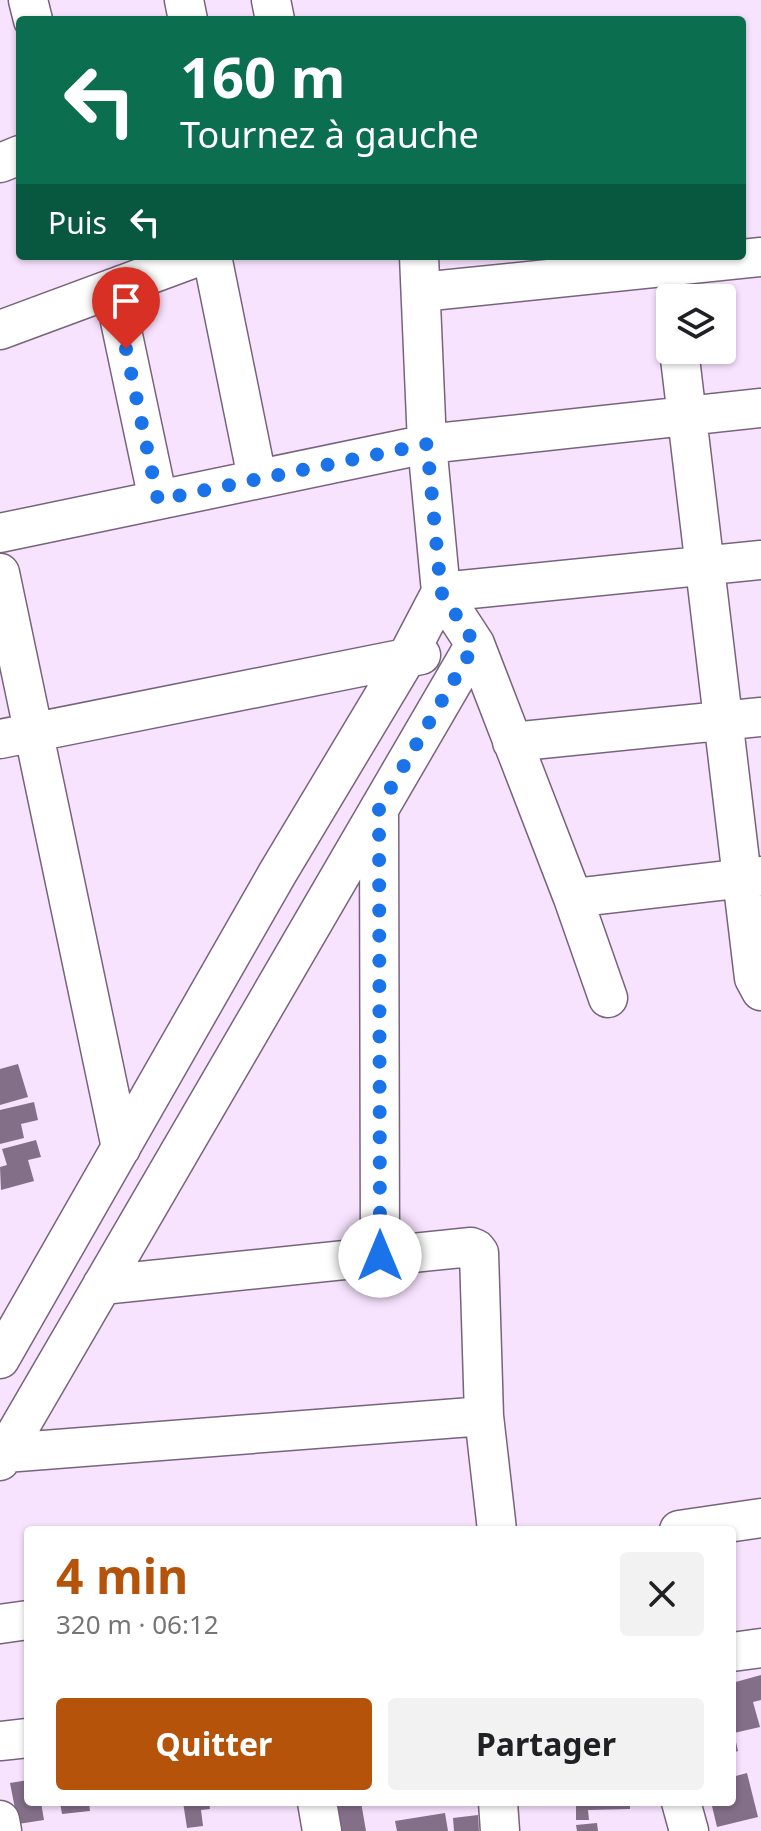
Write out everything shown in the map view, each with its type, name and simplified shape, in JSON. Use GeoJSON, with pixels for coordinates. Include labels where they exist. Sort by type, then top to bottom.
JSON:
{"type":"FeatureCollection","features":[{"type":"Feature","properties":{"kind":"street"},"geometry":{"type":"LineString","coordinates":[[0,330],[189,260]]}},
{"type":"Feature","properties":{"kind":"street"},"geometry":{"type":"LineString","coordinates":[[213,260],[257,478]]}},
{"type":"Feature","properties":{"kind":"street"},"geometry":{"type":"LineString","coordinates":[[608,998],[573,898],[475,644],[441,592],[427,444],[420,274],[670,274],[745,260]]}},
{"type":"Feature","properties":{"kind":"street"},"geometry":{"type":"LineString","coordinates":[[113,288],[158,500]]}},
{"type":"Feature","properties":{"kind":"street"},"geometry":{"type":"LineString","coordinates":[[681,364],[723,721],[752,877],[754,978],[761,991]]}},
{"type":"Feature","properties":{"kind":"street"},"geometry":{"type":"LineString","coordinates":[[0,533],[427,444],[761,408]]}},
{"type":"Feature","properties":{"kind":"street"},"geometry":{"type":"LineString","coordinates":[[441,592],[761,560]]}},
{"type":"Feature","properties":{"kind":"street"},"geometry":{"type":"LineString","coordinates":[[0,573],[17,736],[121,1148]]}},
{"type":"Feature","properties":{"kind":"street"},"geometry":{"type":"LineString","coordinates":[[1,1355],[277,874],[407,657],[441,592]]}},
{"type":"Feature","properties":{"kind":"street"},"geometry":{"type":"LineString","coordinates":[[17,736],[475,644]]}},
{"type":"Feature","properties":{"kind":"street"},"geometry":{"type":"LineString","coordinates":[[2,1457],[475,644]]}},
{"type":"Feature","properties":{"kind":"street"},"geometry":{"type":"LineString","coordinates":[[512,742],[761,717]]}},
{"type":"Feature","properties":{"kind":"street"},"geometry":{"type":"LineString","coordinates":[[379,808],[380,1256]]}},
{"type":"Feature","properties":{"kind":"street"},"geometry":{"type":"LineString","coordinates":[[573,898],[752,877]]}},
{"type":"Feature","properties":{"kind":"street"},"geometry":{"type":"LineString","coordinates":[[102,1285],[471,1247],[476,1249],[479,1253],[484,1416],[497,1526]]}},
{"type":"Feature","properties":{"kind":"street"},"geometry":{"type":"LineString","coordinates":[[2,1457],[484,1416]]}},
{"type":"Feature","properties":{"kind":"street"},"geometry":{"type":"LineString","coordinates":[[706,1526],[761,1518]]}},
{"type":"Feature","properties":{"kind":"street"},"geometry":{"type":"LineString","coordinates":[[0,1624],[24,1621]]}},
{"type":"Feature","properties":{"kind":"street"},"geometry":{"type":"LineString","coordinates":[[736,1651],[761,1648]]}},
{"type":"Feature","properties":{"kind":"street"},"geometry":{"type":"LineString","coordinates":[[0,1741],[24,1738]]}},
{"type":"Feature","properties":{"kind":"street"},"geometry":{"type":"LineString","coordinates":[[318,1806],[322,1831]]}},
{"type":"Feature","properties":{"kind":"street"},"geometry":{"type":"LineString","coordinates":[[498,1806],[500,1831]]}},
{"type":"Feature","properties":{"kind":"street"},"geometry":{"type":"LineString","coordinates":[[682,1806],[689,1831]]}},
{"type":"Feature","properties":{"kind":"street"},"geometry":{"type":"LineString","coordinates":[[0,1820],[2,1831]]}},
{"type":"Feature","properties":{"kind":"building"},"geometry":{"type":"Polygon","coordinates":[[[18,1064],[28,1097],[0,1105],[0,1069],[18,1064]]]}},
{"type":"Feature","properties":{"kind":"building"},"geometry":{"type":"Polygon","coordinates":[[[34,1102],[38,1120],[21,1124],[24,1138],[0,1144],[0,1110],[34,1102]]]}},
{"type":"Feature","properties":{"kind":"building"},"geometry":{"type":"Polygon","coordinates":[[[36,1140],[41,1157],[28,1160],[34,1181],[1,1190],[0,1167],[7,1165],[2,1149],[36,1140]]]}},
{"type":"Feature","properties":{"kind":"building"},"geometry":{"type":"Polygon","coordinates":[[[761,1675],[761,1700],[753,1702],[760,1727],[736,1733],[736,1682],[761,1675]]]}},
{"type":"Feature","properties":{"kind":"building"},"geometry":{"type":"Polygon","coordinates":[[[747,1773],[758,1817],[717,1827],[712,1806],[736,1806],[736,1776],[747,1773]]]}},
{"type":"Feature","properties":{"kind":"building"},"geometry":{"type":"Polygon","coordinates":[[[24,1781],[24,1806],[42,1806],[44,1820],[18,1824],[10,1783],[24,1781]]]}},
{"type":"Feature","properties":{"kind":"building"},"geometry":{"type":"Polygon","coordinates":[[[61,1806],[89,1806],[90,1811],[62,1814],[61,1806]]]}},
{"type":"Feature","properties":{"kind":"building"},"geometry":{"type":"Polygon","coordinates":[[[184,1806],[210,1806],[210,1809],[201,1810],[203,1826],[187,1828],[184,1806]]]}},
{"type":"Feature","properties":{"kind":"building"},"geometry":{"type":"Polygon","coordinates":[[[331,1806],[362,1806],[366,1831],[334,1831],[331,1806]]]}},
{"type":"Feature","properties":{"kind":"building"},"geometry":{"type":"Polygon","coordinates":[[[576,1806],[630,1806],[630,1809],[588,1810],[589,1820],[576,1820],[576,1806]]]}},
{"type":"Feature","properties":{"kind":"building"},"geometry":{"type":"Polygon","coordinates":[[[445,1813],[448,1831],[397,1831],[395,1821],[445,1813]]]}},
{"type":"Feature","properties":{"kind":"building"},"geometry":{"type":"Polygon","coordinates":[[[478,1815],[479,1831],[454,1831],[453,1818],[478,1815]]]}},
{"type":"Feature","properties":{"kind":"building"},"geometry":{"type":"Polygon","coordinates":[[[597,1823],[598,1831],[577,1831],[576,1825],[597,1823]]]}},
{"type":"Feature","properties":{"kind":"route"},"geometry":{"type":"LineString","coordinates":[[126,349],[158,500],[427,444],[441,592],[475,644],[379,808],[380,1256]]}}]}
